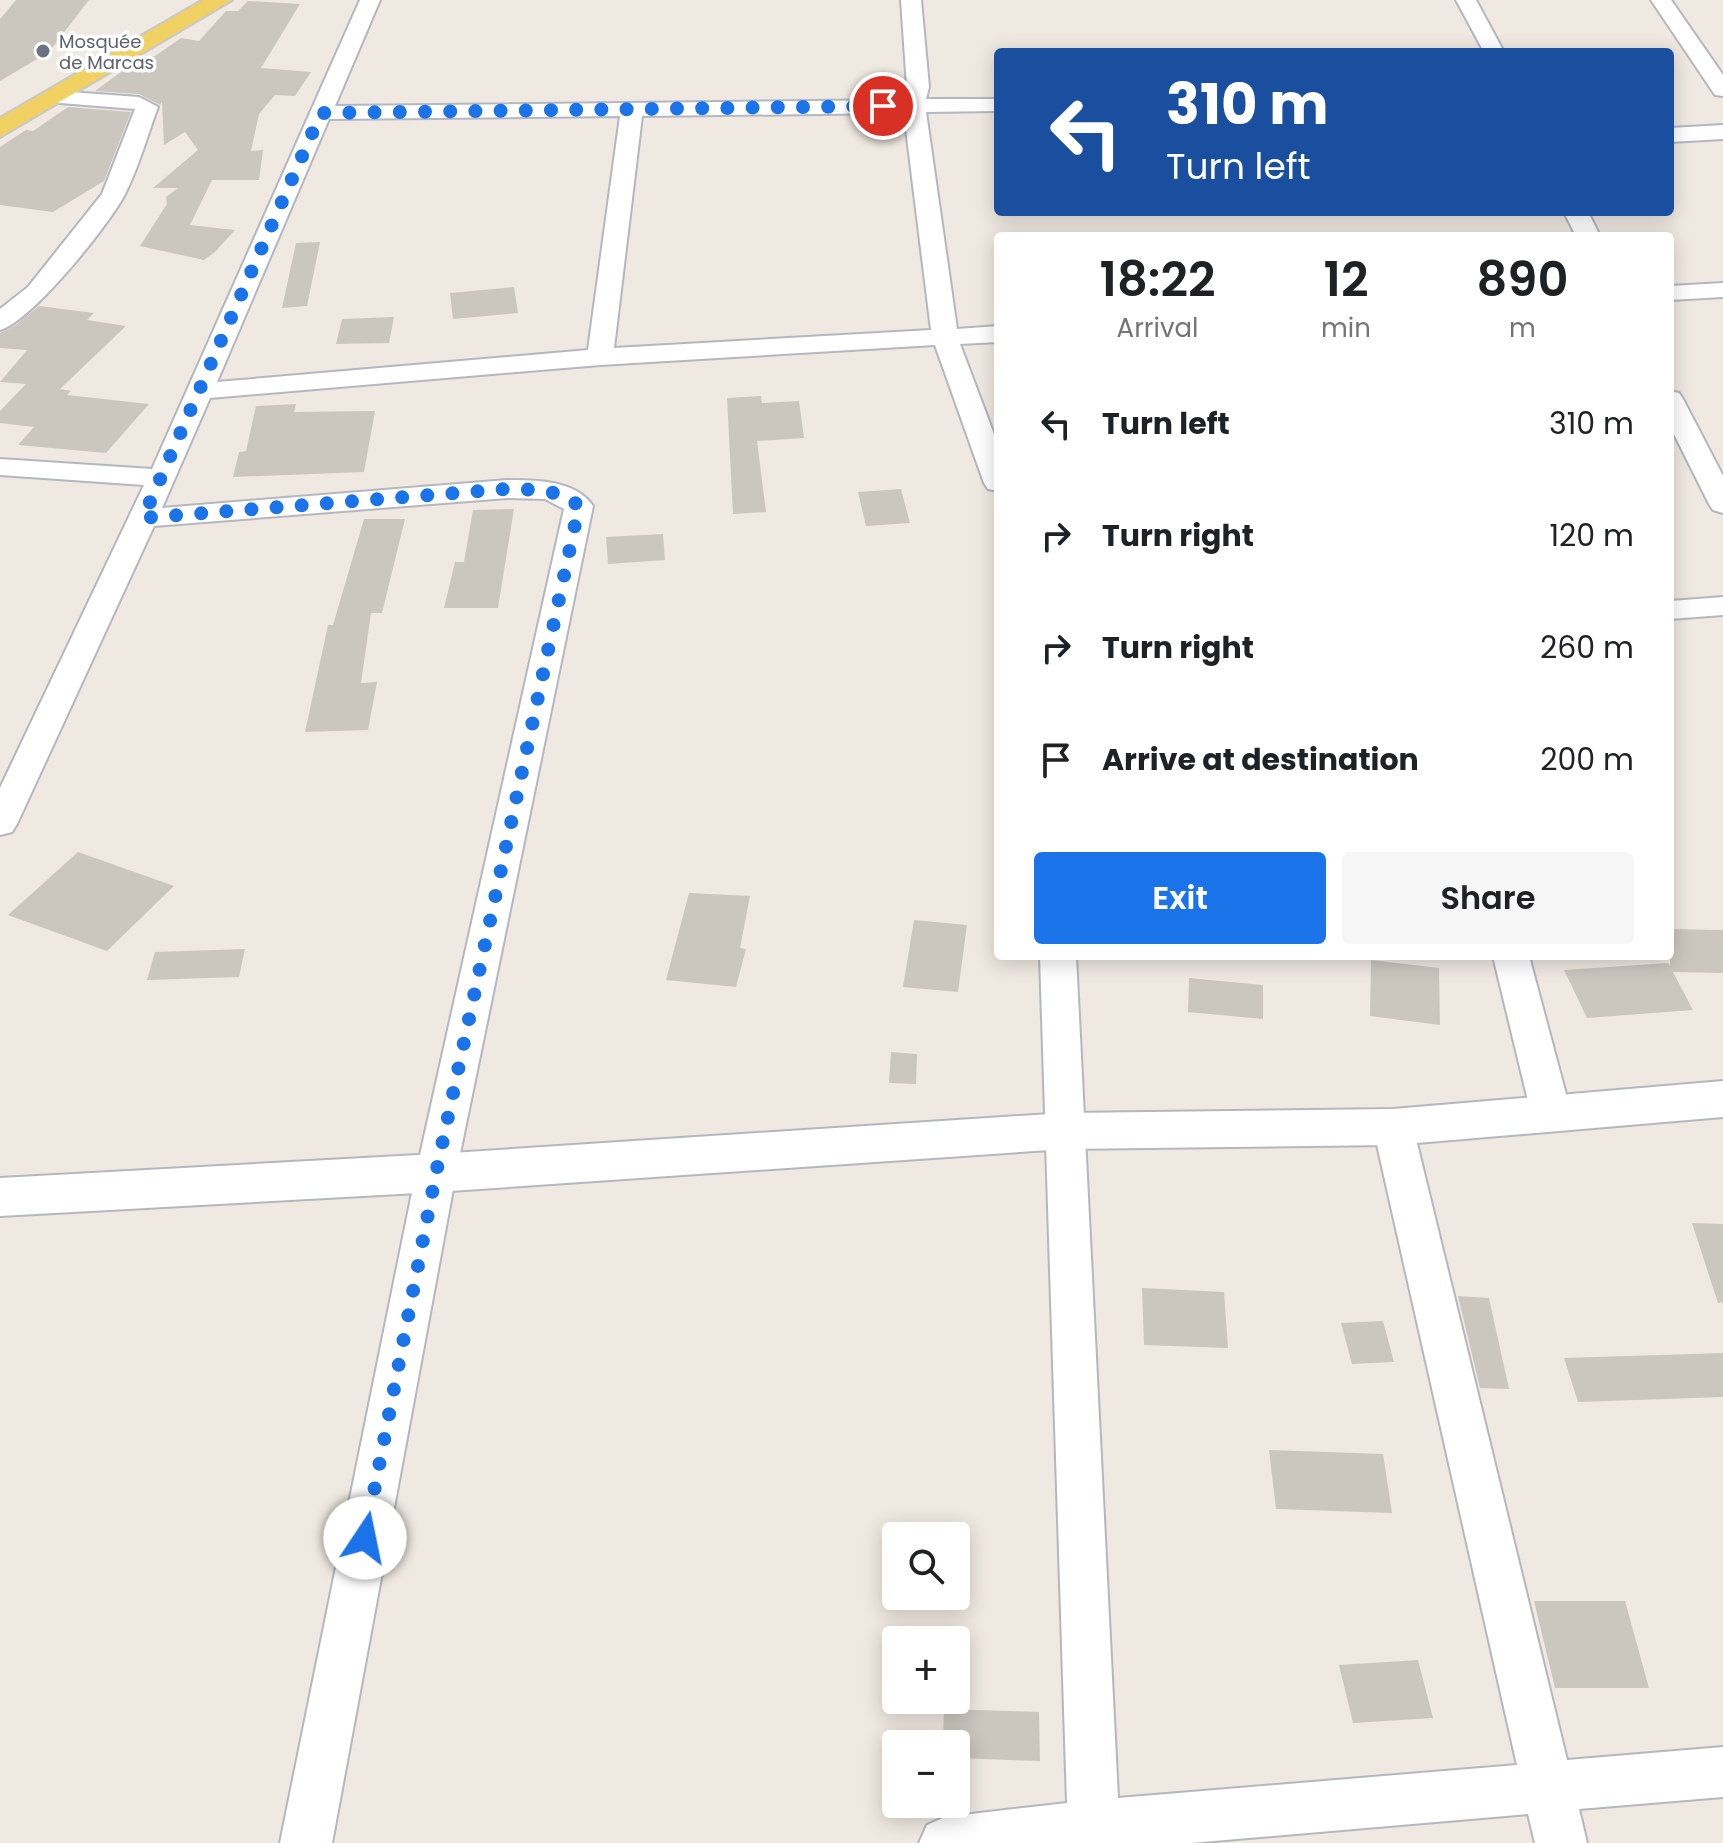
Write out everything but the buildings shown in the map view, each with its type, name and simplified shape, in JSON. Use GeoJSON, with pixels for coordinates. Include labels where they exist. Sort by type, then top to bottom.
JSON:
{"type":"FeatureCollection","features":[{"type":"Feature","properties":{"kind":"main road"},"geometry":{"type":"LineString","coordinates":[[0,129],[220,0]]}},
{"type":"Feature","properties":{"kind":"street"},"geometry":{"type":"LineString","coordinates":[[0,824],[162,478],[370,0]]}},
{"type":"Feature","properties":{"kind":"street"},"geometry":{"type":"LineString","coordinates":[[911,0],[918,87],[914,105],[945,337],[994,472]]}},
{"type":"Feature","properties":{"kind":"street"},"geometry":{"type":"LineString","coordinates":[[1466,0],[1492,48]]}},
{"type":"Feature","properties":{"kind":"street"},"geometry":{"type":"LineString","coordinates":[[1661,0],[1723,90]]}},
{"type":"Feature","properties":{"kind":"street"},"geometry":{"type":"LineString","coordinates":[[0,322],[37,292],[113,195],[147,107],[139,103],[56,97]]}},
{"type":"Feature","properties":{"kind":"street"},"geometry":{"type":"LineString","coordinates":[[321,113],[994,105]]}},
{"type":"Feature","properties":{"kind":"street"},"geometry":{"type":"LineString","coordinates":[[600,357],[632,109]]}},
{"type":"Feature","properties":{"kind":"street"},"geometry":{"type":"LineString","coordinates":[[1674,135],[1723,132]]}},
{"type":"Feature","properties":{"kind":"street"},"geometry":{"type":"LineString","coordinates":[[1674,293],[1723,290]]}},
{"type":"Feature","properties":{"kind":"street"},"geometry":{"type":"LineString","coordinates":[[200,391],[600,357],[994,334]]}},
{"type":"Feature","properties":{"kind":"street"},"geometry":{"type":"LineString","coordinates":[[1674,405],[1712,459],[1723,504]]}},
{"type":"Feature","properties":{"kind":"street"},"geometry":{"type":"LineString","coordinates":[[0,467],[162,478]]}},
{"type":"Feature","properties":{"kind":"street"},"geometry":{"type":"LineString","coordinates":[[143,518],[507,489],[548,490],[566,496],[579,506],[436,1173],[306,1843]]}},
{"type":"Feature","properties":{"kind":"street"},"geometry":{"type":"LineString","coordinates":[[1674,610],[1723,606]]}},
{"type":"Feature","properties":{"kind":"street"},"geometry":{"type":"LineString","coordinates":[[1058,960],[1093,1834]]}},
{"type":"Feature","properties":{"kind":"street"},"geometry":{"type":"LineString","coordinates":[[1512,960],[1551,1113]]}},
{"type":"Feature","properties":{"kind":"street"},"geometry":{"type":"LineString","coordinates":[[0,1197],[436,1173],[1065,1131],[1393,1127],[1723,1099]]}},
{"type":"Feature","properties":{"kind":"street"},"geometry":{"type":"LineString","coordinates":[[1393,1127],[1561,1843]]}},
{"type":"Feature","properties":{"kind":"street"},"geometry":{"type":"LineString","coordinates":[[945,1843],[1093,1834],[1548,1786],[1723,1772]]}},
{"type":"Feature","properties":{"kind":"place","name":"Mosquée de Marcas"},"geometry":{"type":"Point","coordinates":[43,51]}},
{"type":"Feature","properties":{"kind":"route"},"geometry":{"type":"LineString","coordinates":[[365,1538],[436,1173],[579,506],[566,496],[548,490],[507,489],[143,518],[321,113],[883,106]]}}]}
